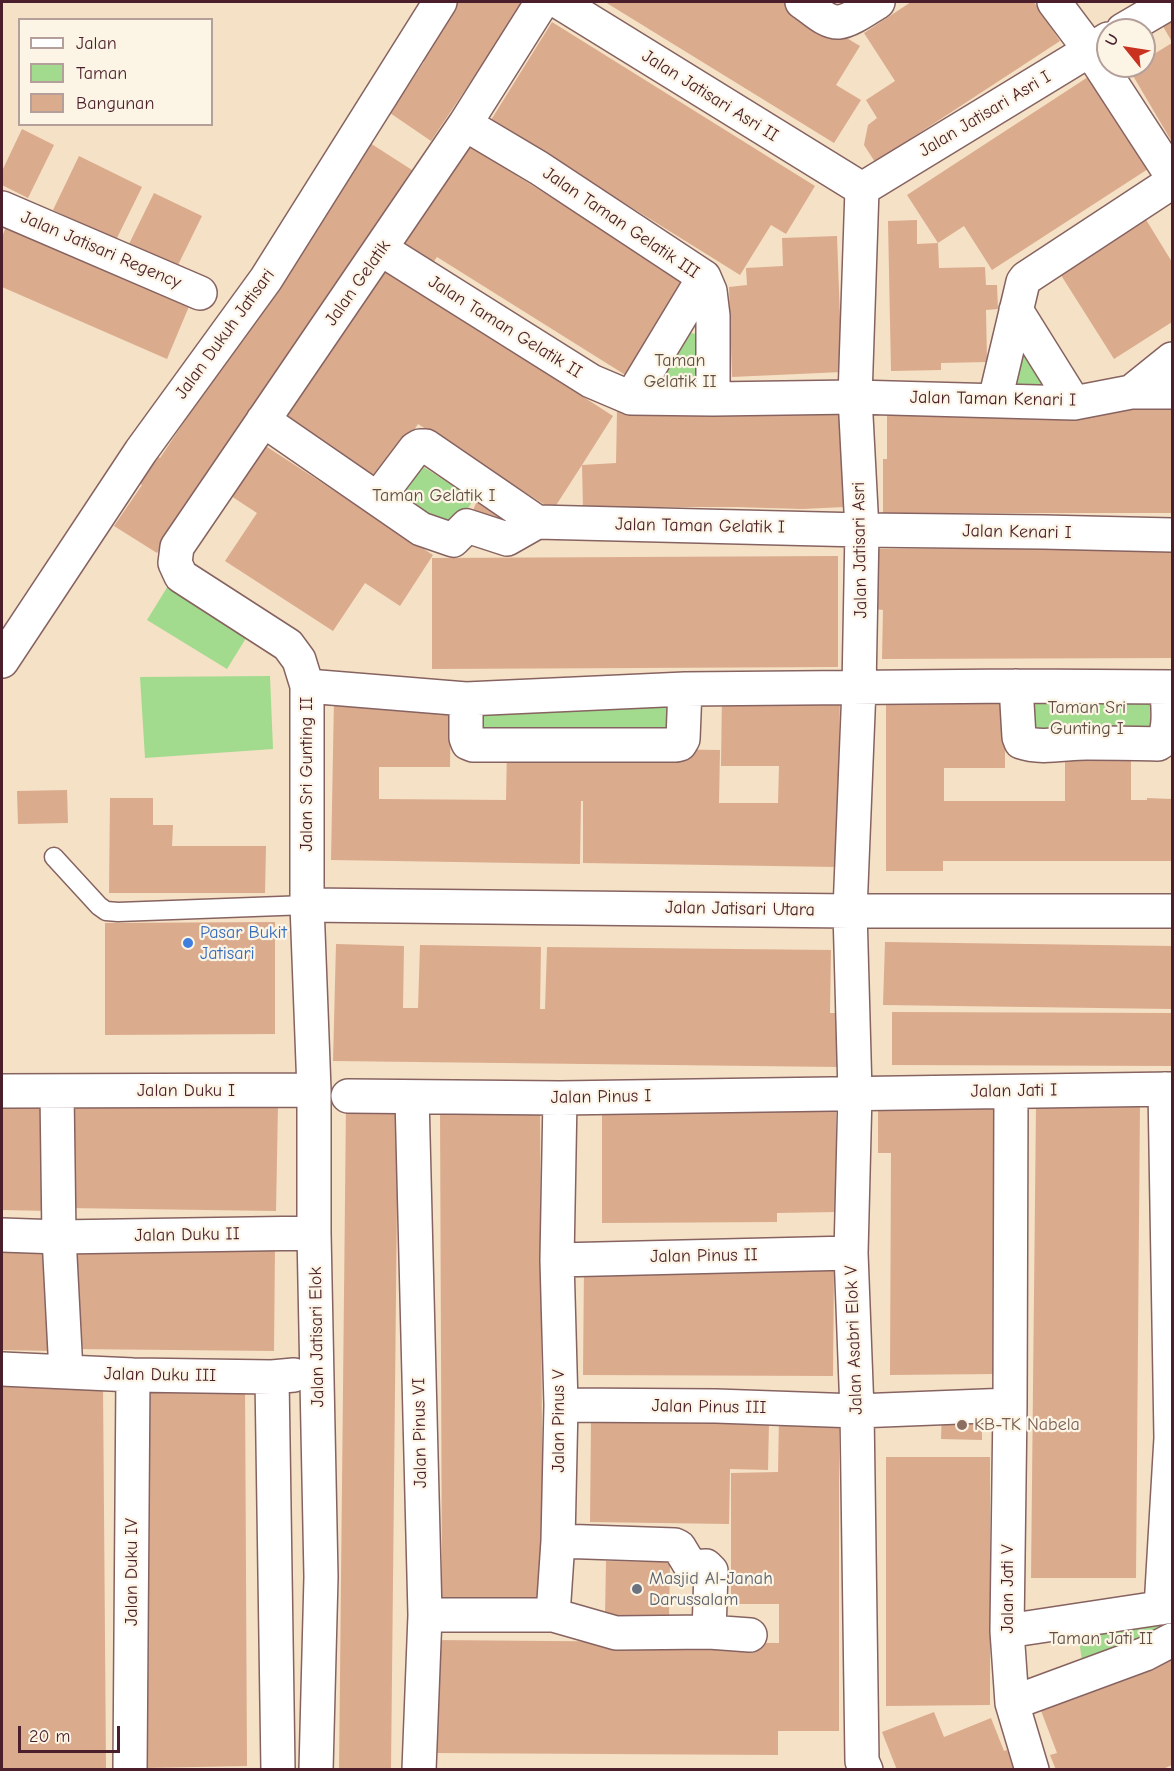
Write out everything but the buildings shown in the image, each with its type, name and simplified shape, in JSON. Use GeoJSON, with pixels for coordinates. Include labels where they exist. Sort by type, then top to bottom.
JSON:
{"type":"FeatureCollection","features":[{"type":"Feature","properties":{"kind":"street","name":"Jalan Dukuh Jatisari"},"geometry":{"type":"LineString","coordinates":[[2,661],[141,451],[266,279],[440,2]]}},
{"type":"Feature","properties":{"kind":"street","name":"Jalan Gelatik"},"geometry":{"type":"LineString","coordinates":[[175,563],[177,547],[465,124],[542,2]]}},
{"type":"Feature","properties":{"kind":"street","name":"Jalan Jatisari Asri II"},"geometry":{"type":"LineString","coordinates":[[559,2],[862,189]]}},
{"type":"Feature","properties":{"kind":"street"},"geometry":{"type":"LineString","coordinates":[[802,2],[828,20],[839,22],[867,4]]}},
{"type":"Feature","properties":{"kind":"street"},"geometry":{"type":"LineString","coordinates":[[1054,2],[1096,41]]}},
{"type":"Feature","properties":{"kind":"street"},"geometry":{"type":"LineString","coordinates":[[1144,18],[1171,2]]}},
{"type":"Feature","properties":{"kind":"street","name":"Jalan Jatisari Asri I"},"geometry":{"type":"LineString","coordinates":[[862,189],[1096,46]]}},
{"type":"Feature","properties":{"kind":"street"},"geometry":{"type":"LineString","coordinates":[[1118,78],[1173,176]]}},
{"type":"Feature","properties":{"kind":"street","name":"Jalan Taman Gelatik III"},"geometry":{"type":"LineString","coordinates":[[465,124],[539,168],[704,277],[710,291],[713,316],[713,399]]}},
{"type":"Feature","properties":{"kind":"street"},"geometry":{"type":"LineString","coordinates":[[995,400],[1023,282],[1026,278],[1173,182]]}},
{"type":"Feature","properties":{"kind":"street","name":"Jalan Jatisari Asri"},"geometry":{"type":"LineString","coordinates":[[850,911],[860,688],[862,530],[855,397],[862,189]]}},
{"type":"Feature","properties":{"kind":"street","name":"Jalan Jatisari Regency"},"geometry":{"type":"LineString","coordinates":[[2,208],[200,293]]}},
{"type":"Feature","properties":{"kind":"street","name":"Jalan Taman Gelatik II"},"geometry":{"type":"LineString","coordinates":[[381,249],[591,381],[631,398],[855,397]]}},
{"type":"Feature","properties":{"kind":"street"},"geometry":{"type":"LineString","coordinates":[[631,398],[704,277]]}},
{"type":"Feature","properties":{"kind":"street"},"geometry":{"type":"LineString","coordinates":[[1016,310],[1074,403]]}},
{"type":"Feature","properties":{"kind":"street","name":"Jalan Taman Kenari I"},"geometry":{"type":"LineString","coordinates":[[1131,392],[1173,359]]}},
{"type":"Feature","properties":{"kind":"street","name":"Jalan Taman Kenari I"},"geometry":{"type":"LineString","coordinates":[[855,397],[1074,403],[1131,392],[1173,392]]}},
{"type":"Feature","properties":{"kind":"street"},"geometry":{"type":"LineString","coordinates":[[263,420],[421,529],[453,540],[467,526],[507,539],[537,522],[426,446],[416,449],[378,498]]}},
{"type":"Feature","properties":{"kind":"street","name":"Jalan Taman Gelatik I"},"geometry":{"type":"LineString","coordinates":[[537,522],[862,530]]}},
{"type":"Feature","properties":{"kind":"street","name":"Jalan Kenari I"},"geometry":{"type":"LineString","coordinates":[[862,530],[1173,536]]}},
{"type":"Feature","properties":{"kind":"street","name":"Jalan Sri Gunting II"},"geometry":{"type":"LineString","coordinates":[[175,563],[181,576],[288,645],[299,660],[307,686],[307,905]]}},
{"type":"Feature","properties":{"kind":"street"},"geometry":{"type":"LineString","coordinates":[[307,686],[465,699],[686,689],[1016,686],[1170,687],[1166,736],[1158,744],[1026,744],[1018,737],[1016,686]]}},
{"type":"Feature","properties":{"kind":"street"},"geometry":{"type":"LineString","coordinates":[[465,699],[468,743],[676,745],[680,744],[683,739],[686,689]]}},
{"type":"Feature","properties":{"kind":"street","name":"Jalan Jatisari Utara"},"geometry":{"type":"LineString","coordinates":[[307,905],[850,911],[1173,911]]}},
{"type":"Feature","properties":{"kind":"street","name":"Jalan Jatisari Elok"},"geometry":{"type":"LineString","coordinates":[[307,905],[314,1090],[314,1233],[321,1577],[316,1770]]}},
{"type":"Feature","properties":{"kind":"street","name":"Jalan Asabri Elok V"},"geometry":{"type":"LineString","coordinates":[[850,911],[855,1093],[851,1253],[857,1411],[856,1767]]}},
{"type":"Feature","properties":{"kind":"street"},"geometry":{"type":"LineString","coordinates":[[1007,1631],[1167,1607],[1172,1438],[1169,1089]]}},
{"type":"Feature","properties":{"kind":"street","name":"Jalan Jati I"},"geometry":{"type":"LineString","coordinates":[[855,1093],[1169,1089]]}},
{"type":"Feature","properties":{"kind":"street","name":"Jalan Duku I"},"geometry":{"type":"LineString","coordinates":[[2,1091],[314,1090]]}},
{"type":"Feature","properties":{"kind":"street"},"geometry":{"type":"LineString","coordinates":[[57,1092],[59,1237],[66,1372]]}},
{"type":"Feature","properties":{"kind":"street","name":"Jalan Jati V"},"geometry":{"type":"LineString","coordinates":[[1011,1092],[1007,1631],[1012,1703],[1032,1770]]}},
{"type":"Feature","properties":{"kind":"street","name":"Jalan Pinus I"},"geometry":{"type":"LineString","coordinates":[[348,1096],[560,1098],[855,1093]]}},
{"type":"Feature","properties":{"kind":"street","name":"Jalan Pinus VI"},"geometry":{"type":"LineString","coordinates":[[412,1097],[425,1615],[419,1770]]}},
{"type":"Feature","properties":{"kind":"street","name":"Jalan Pinus V"},"geometry":{"type":"LineString","coordinates":[[553,1615],[558,1540],[561,1406],[557,1260],[560,1098]]}},
{"type":"Feature","properties":{"kind":"street","name":"Jalan Duku II"},"geometry":{"type":"LineString","coordinates":[[2,1235],[59,1237],[314,1233]]}},
{"type":"Feature","properties":{"kind":"street","name":"Jalan Pinus II"},"geometry":{"type":"LineString","coordinates":[[557,1260],[851,1253]]}},
{"type":"Feature","properties":{"kind":"street","name":"Jalan Duku III"},"geometry":{"type":"LineString","coordinates":[[2,1369],[133,1375],[272,1377],[318,1373]]}},
{"type":"Feature","properties":{"kind":"street","name":"Jalan Duku IV"},"geometry":{"type":"LineString","coordinates":[[130,1770],[133,1375]]}},
{"type":"Feature","properties":{"kind":"street"},"geometry":{"type":"LineString","coordinates":[[272,1377],[278,1770]]}},
{"type":"Feature","properties":{"kind":"street"},"geometry":{"type":"LineString","coordinates":[[857,1411],[1010,1405]]}},
{"type":"Feature","properties":{"kind":"street","name":"Jalan Pinus III"},"geometry":{"type":"LineString","coordinates":[[561,1406],[716,1406],[857,1411]]}},
{"type":"Feature","properties":{"kind":"street"},"geometry":{"type":"LineString","coordinates":[[558,1540],[679,1547],[691,1567],[706,1566],[711,1571],[709,1632]]}},
{"type":"Feature","properties":{"kind":"street"},"geometry":{"type":"LineString","coordinates":[[425,1615],[553,1615],[616,1633],[709,1632],[750,1635]]}},
{"type":"Feature","properties":{"kind":"street"},"geometry":{"type":"LineString","coordinates":[[1012,1703],[1145,1653],[1173,1640]]}},
{"type":"Feature","properties":{"kind":"lane"},"geometry":{"type":"LineString","coordinates":[[54,858],[106,911],[307,905]]}},
{"type":"Feature","properties":{"kind":"green space","name":"Taman Gelatik II"},"geometry":{"type":"Polygon","coordinates":[[[675,331],[698,334],[699,394],[651,389],[675,331]]]}},
{"type":"Feature","properties":{"kind":"green space"},"geometry":{"type":"Polygon","coordinates":[[[1022,336],[1059,394],[1011,393],[1022,336]]]}},
{"type":"Feature","properties":{"kind":"green space","name":"Taman Gelatik I"},"geometry":{"type":"Polygon","coordinates":[[[414,461],[474,499],[454,530],[394,493],[414,461]]]}},
{"type":"Feature","properties":{"kind":"green space"},"geometry":{"type":"Polygon","coordinates":[[[171,581],[251,630],[227,669],[147,620],[171,581]]]}},
{"type":"Feature","properties":{"kind":"green space"},"geometry":{"type":"Polygon","coordinates":[[[270,676],[273,749],[145,758],[140,677],[270,676]]]}},
{"type":"Feature","properties":{"kind":"green space","name":"Taman Sri Gunting I"},"geometry":{"type":"Polygon","coordinates":[[[1150,697],[1150,737],[1024,739],[1024,699],[1150,697]]]}},
{"type":"Feature","properties":{"kind":"green space"},"geometry":{"type":"Polygon","coordinates":[[[473,704],[675,707],[674,743],[472,740],[473,704]]]}},
{"type":"Feature","properties":{"kind":"green space","name":"Taman Jati II"},"geometry":{"type":"Polygon","coordinates":[[[1172,1612],[1172,1632],[1083,1667],[1076,1621],[1172,1612]]]}},
{"type":"Feature","properties":{"kind":"place","name":"Pasar Bukit Jatisari"},"geometry":{"type":"Point","coordinates":[188,943]}},
{"type":"Feature","properties":{"kind":"place","name":"KB-TK Nabela"},"geometry":{"type":"Point","coordinates":[962,1425]}},
{"type":"Feature","properties":{"kind":"place","name":"Masjid Al-Janah Darussalam"},"geometry":{"type":"Point","coordinates":[637,1589]}}]}
